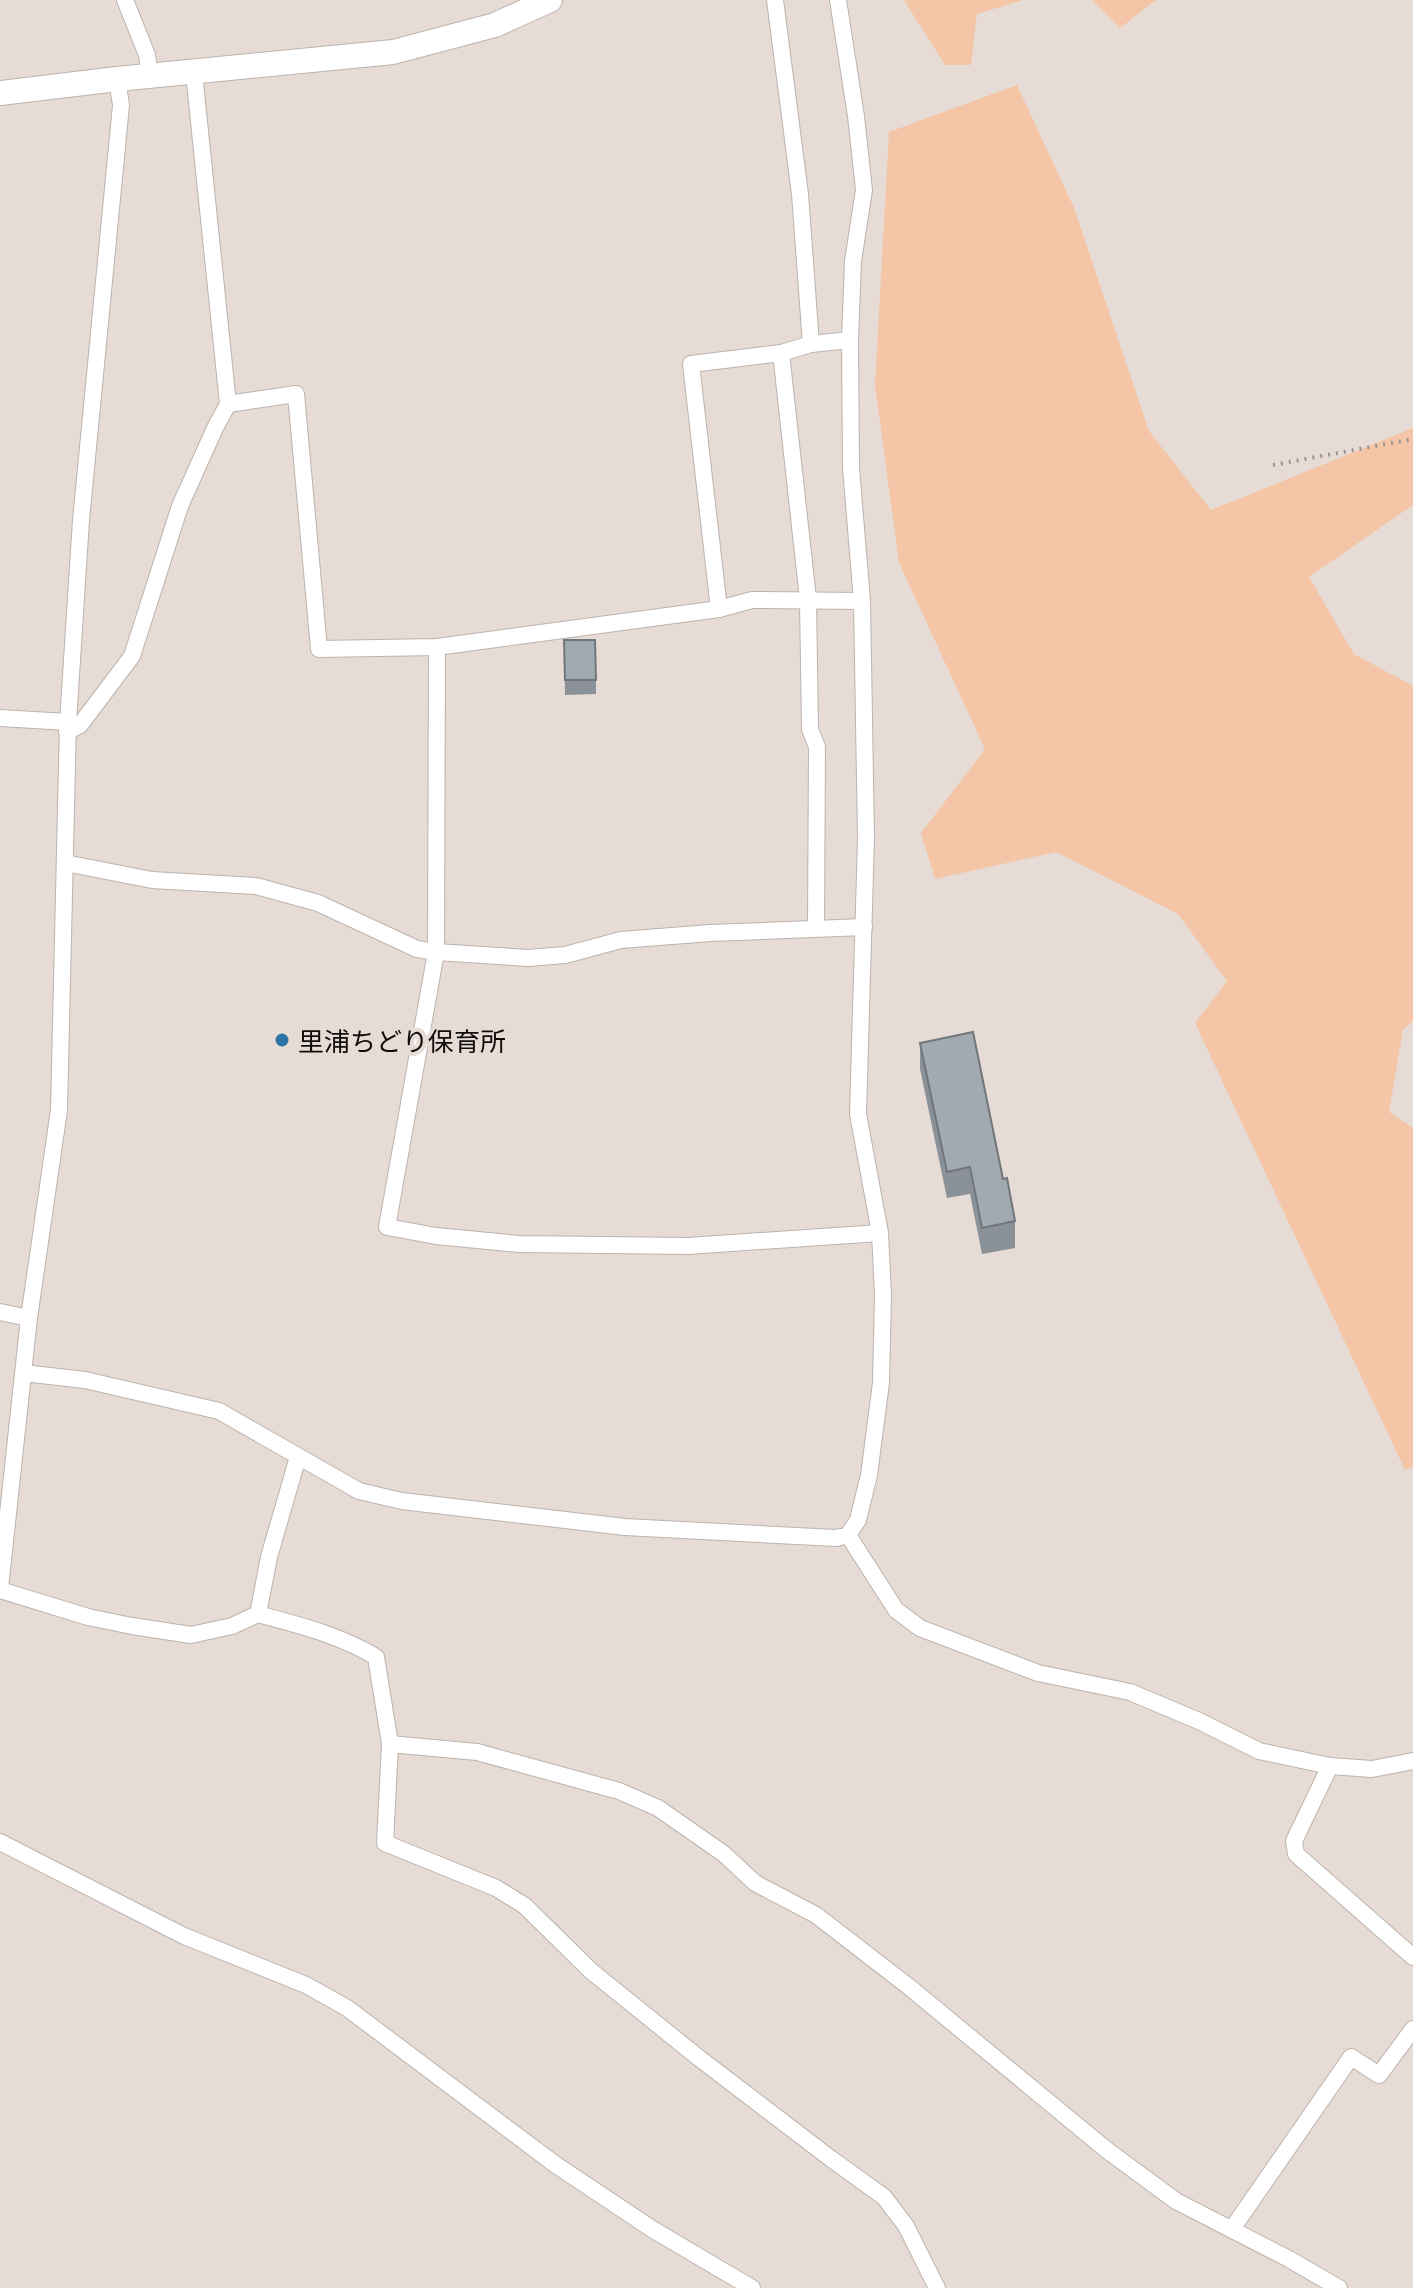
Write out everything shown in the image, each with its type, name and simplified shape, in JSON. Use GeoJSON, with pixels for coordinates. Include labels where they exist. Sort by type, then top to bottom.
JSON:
{"type":"FeatureCollection","features":[{"type":"Feature","properties":{"kind":"street"},"geometry":{"type":"LineString","coordinates":[[125,0],[147,55],[150,77]]}},
{"type":"Feature","properties":{"kind":"street"},"geometry":{"type":"LineString","coordinates":[[0,93],[393,52],[495,25],[550,0]]}},
{"type":"Feature","properties":{"kind":"street"},"geometry":{"type":"LineString","coordinates":[[775,0],[800,194],[811,344]]}},
{"type":"Feature","properties":{"kind":"street"},"geometry":{"type":"LineString","coordinates":[[23,1373],[85,1380],[219,1411],[359,1491],[429,1505],[625,1527],[836,1538],[848,1535],[858,1520],[869,1475],[881,1383],[883,1295],[880,1233],[858,1114],[866,838],[862,601],[851,468],[850,340],[853,261],[864,190],[838,0]]}},
{"type":"Feature","properties":{"kind":"street"},"geometry":{"type":"LineString","coordinates":[[0,718],[68,727],[80,725],[132,656],[180,506],[228,404],[194,73]]}},
{"type":"Feature","properties":{"kind":"street"},"geometry":{"type":"LineString","coordinates":[[117,79],[121,105],[81,520],[68,727],[59,1110],[29,1318],[0,1589],[88,1617],[191,1635],[232,1626],[258,1614],[313,1630],[362,1648],[376,1657],[390,1744],[385,1843],[496,1888],[525,1906],[591,1971],[699,2058],[884,2197],[906,2226],[937,2288]]}},
{"type":"Feature","properties":{"kind":"street"},"geometry":{"type":"LineString","coordinates":[[719,609],[691,364],[781,353],[811,344],[850,340]]}},
{"type":"Feature","properties":{"kind":"street"},"geometry":{"type":"LineString","coordinates":[[781,353],[808,599],[810,729],[817,747],[816,927]]}},
{"type":"Feature","properties":{"kind":"street"},"geometry":{"type":"LineString","coordinates":[[228,404],[296,394],[319,649],[437,647],[719,609],[752,600],[862,601]]}},
{"type":"Feature","properties":{"kind":"street"},"geometry":{"type":"LineString","coordinates":[[437,647],[436,952],[387,1227],[436,1236],[519,1244],[688,1246],[880,1233]]}},
{"type":"Feature","properties":{"kind":"street"},"geometry":{"type":"LineString","coordinates":[[65,863],[152,880],[256,886],[318,903],[417,949],[436,952],[528,958],[565,955],[621,940],[816,927],[864,927]]}},
{"type":"Feature","properties":{"kind":"street"},"geometry":{"type":"LineString","coordinates":[[0,1312],[29,1318]]}},
{"type":"Feature","properties":{"kind":"street"},"geometry":{"type":"LineString","coordinates":[[258,1614],[269,1557],[298,1457]]}},
{"type":"Feature","properties":{"kind":"street"},"geometry":{"type":"LineString","coordinates":[[848,1535],[896,1610],[920,1628],[1038,1673],[1130,1692],[1259,1751],[1330,1766],[1372,1769],[1413,1761]]}},
{"type":"Feature","properties":{"kind":"street"},"geometry":{"type":"LineString","coordinates":[[390,1744],[477,1752],[619,1791],[658,1808],[724,1854],[755,1883],[816,1915],[908,1986],[1108,2151],[1176,2201],[1339,2288]]}},
{"type":"Feature","properties":{"kind":"street"},"geometry":{"type":"LineString","coordinates":[[1330,1766],[1294,1841],[1296,1854],[1413,1957]]}},
{"type":"Feature","properties":{"kind":"street"},"geometry":{"type":"LineString","coordinates":[[0,1842],[184,1936],[306,1985],[347,2008],[556,2165],[652,2229],[752,2288]]}},
{"type":"Feature","properties":{"kind":"street"},"geometry":{"type":"LineString","coordinates":[[1232,2229],[1351,2057],[1379,2075],[1413,2029]]}},
{"type":"Feature","properties":{"kind":"path"},"geometry":{"type":"LineString","coordinates":[[1273,465],[1413,439]]}},
{"type":"Feature","properties":{"kind":"shaded area"},"geometry":{"type":"Polygon","coordinates":[[[904,0],[1023,0],[977,14],[971,65],[945,65],[904,0]]]}},
{"type":"Feature","properties":{"kind":"shaded area"},"geometry":{"type":"Polygon","coordinates":[[[1092,0],[1156,0],[1120,28],[1092,0]]]}},
{"type":"Feature","properties":{"kind":"shaded area"},"geometry":{"type":"Polygon","coordinates":[[[1017,85],[1074,208],[1149,431],[1211,510],[1413,428],[1413,505],[1309,577],[1354,654],[1413,686],[1413,1021],[1403,1030],[1389,1112],[1413,1128],[1413,1467],[1405,1470],[1195,1023],[1227,981],[1178,914],[1056,852],[935,879],[921,833],[985,749],[899,563],[875,385],[889,132],[1017,85]]]}},
{"type":"Feature","properties":{"kind":"building"},"geometry":{"type":"Polygon","coordinates":[[[564,640],[595,640],[596,680],[565,680],[564,640]]]}},
{"type":"Feature","properties":{"kind":"building"},"geometry":{"type":"Polygon","coordinates":[[[973,1032],[1003,1179],[1007,1178],[1015,1221],[982,1228],[970,1167],[947,1172],[920,1043],[973,1032]]]}},
{"type":"Feature","properties":{"kind":"place","name":"里浦ちどり保育所"},"geometry":{"type":"Point","coordinates":[282,1040]}}]}
